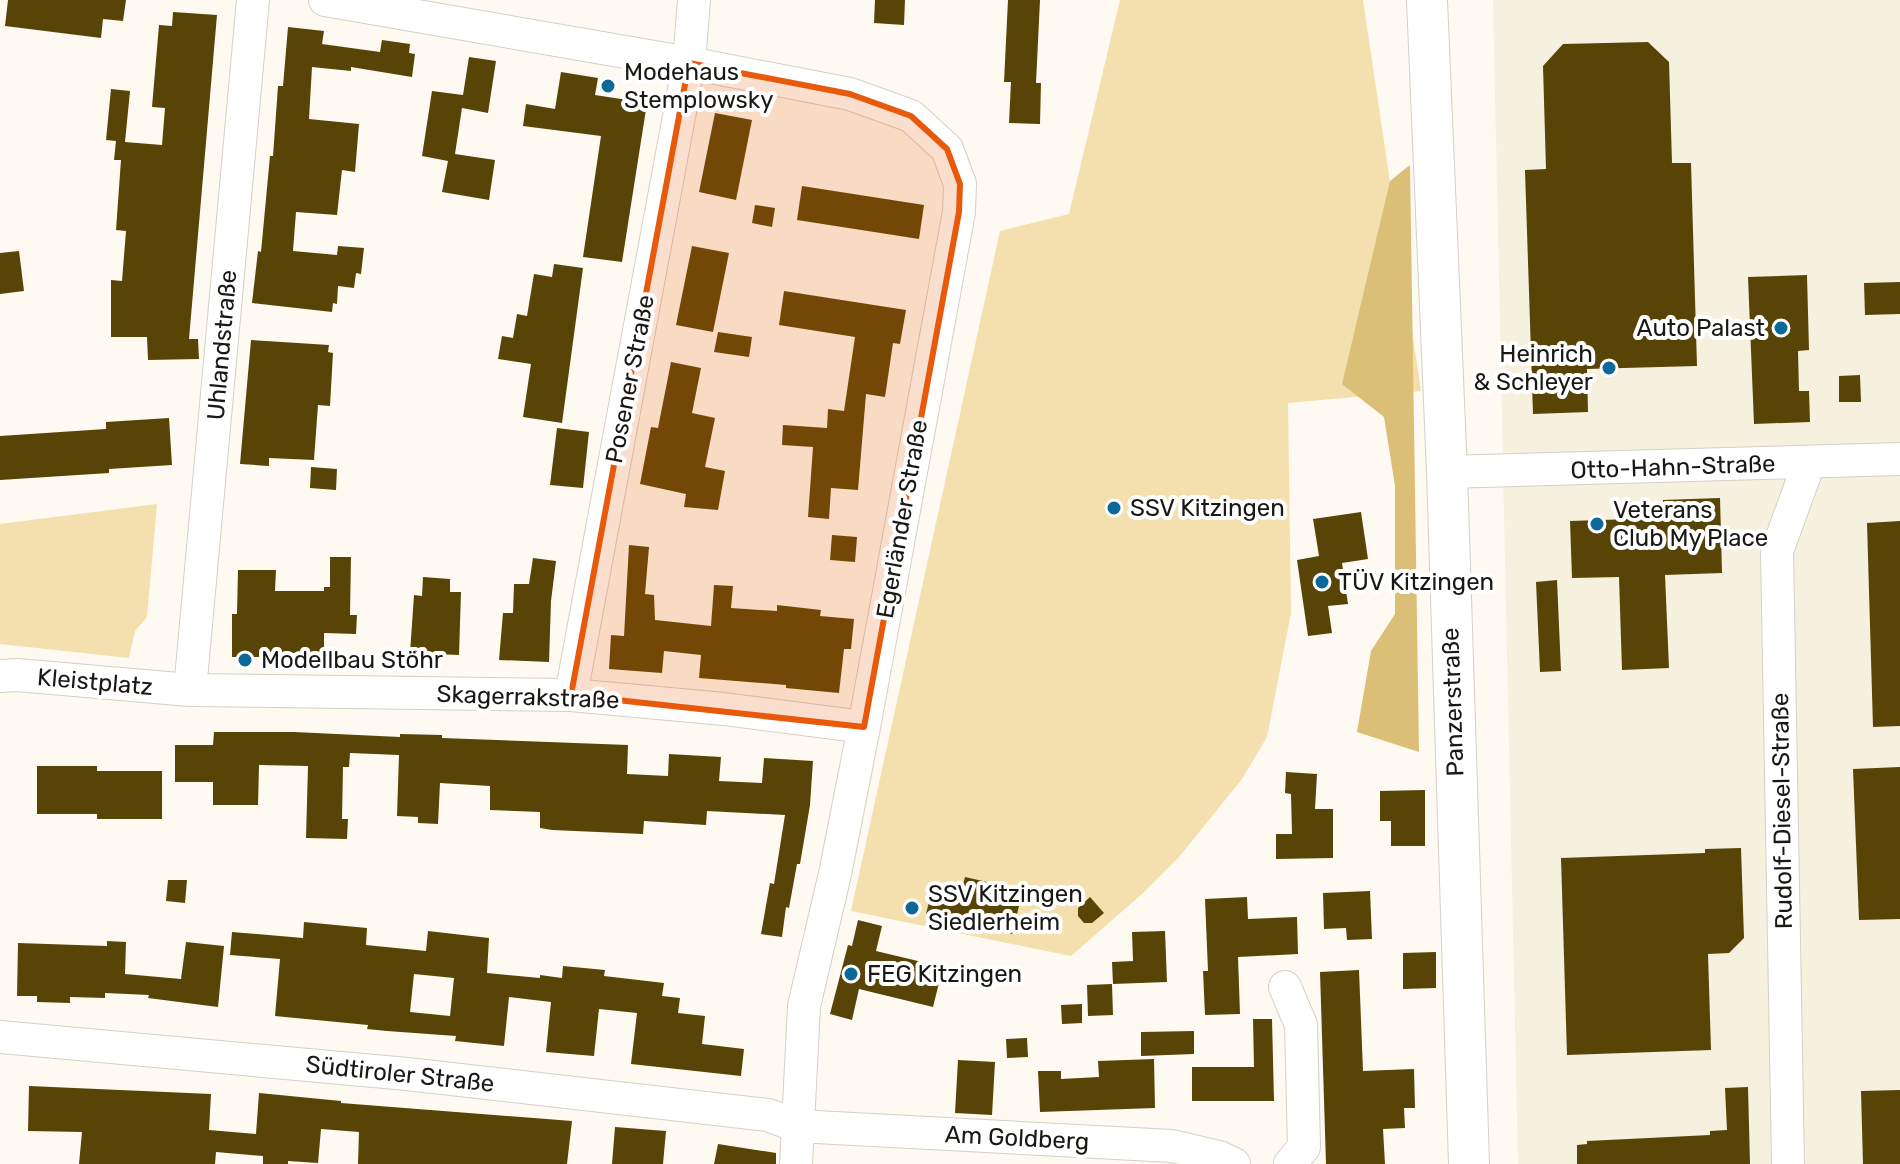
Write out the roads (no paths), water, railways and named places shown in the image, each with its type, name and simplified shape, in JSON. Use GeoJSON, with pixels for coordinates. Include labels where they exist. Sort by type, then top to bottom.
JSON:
{"type":"FeatureCollection","features":[{"type":"Feature","properties":{"kind":"main road","name":"Panzerstraße"},"geometry":{"type":"LineString","coordinates":[[1427,0],[1447,472],[1469,1164]]}},
{"type":"Feature","properties":{"kind":"street","name":"Uhlandstraße"},"geometry":{"type":"LineString","coordinates":[[190,690],[253,0]]}},
{"type":"Feature","properties":{"kind":"street","name":"Egerländer Straße"},"geometry":{"type":"LineString","coordinates":[[325,0],[850,94],[911,116],[947,149],[960,184],[955,234],[864,727],[835,874],[804,1006],[796,1164]]}},
{"type":"Feature","properties":{"kind":"street","name":"Posener Straße"},"geometry":{"type":"LineString","coordinates":[[571,695],[689,63],[694,0]]}},
{"type":"Feature","properties":{"kind":"street","name":"Otto-Hahn-Straße"},"geometry":{"type":"LineString","coordinates":[[1447,472],[1900,459]]}},
{"type":"Feature","properties":{"kind":"street","name":"Rudolf-Diesel-Straße"},"geometry":{"type":"LineString","coordinates":[[1788,1164],[1777,551],[1809,463]]}},
{"type":"Feature","properties":{"kind":"street","name":"Kleistplatz"},"geometry":{"type":"LineString","coordinates":[[0,676],[190,690]]}},
{"type":"Feature","properties":{"kind":"street","name":"Skagerrakstraße"},"geometry":{"type":"LineString","coordinates":[[190,690],[571,695],[724,709],[864,727]]}},
{"type":"Feature","properties":{"kind":"street"},"geometry":{"type":"LineString","coordinates":[[1285,987],[1301,1025],[1304,1147],[1290,1164]]}},
{"type":"Feature","properties":{"kind":"street","name":"Südtiroler Straße"},"geometry":{"type":"LineString","coordinates":[[0,1037],[407,1074],[768,1115],[797,1126]]}},
{"type":"Feature","properties":{"kind":"street","name":"Am Goldberg"},"geometry":{"type":"LineString","coordinates":[[797,1126],[1172,1146],[1219,1157],[1234,1164]]}},
{"type":"Feature","properties":{"kind":"place","name":"Modehaus Stemplowsky"},"geometry":{"type":"Point","coordinates":[608,86]}},
{"type":"Feature","properties":{"kind":"place","name":"Auto Palast"},"geometry":{"type":"Point","coordinates":[1781,328]}},
{"type":"Feature","properties":{"kind":"place","name":"Heinrich & Schleyer"},"geometry":{"type":"Point","coordinates":[1609,368]}},
{"type":"Feature","properties":{"kind":"place","name":"SSV Kitzingen"},"geometry":{"type":"Point","coordinates":[1114,508]}},
{"type":"Feature","properties":{"kind":"place","name":"Veterans Club My Place"},"geometry":{"type":"Point","coordinates":[1597,524]}},
{"type":"Feature","properties":{"kind":"place","name":"TÜV Kitzingen"},"geometry":{"type":"Point","coordinates":[1322,582]}},
{"type":"Feature","properties":{"kind":"place","name":"Modellbau Stöhr"},"geometry":{"type":"Point","coordinates":[245,660]}},
{"type":"Feature","properties":{"kind":"place","name":"SSV Kitzingen Siedlerheim"},"geometry":{"type":"Point","coordinates":[912,908]}},
{"type":"Feature","properties":{"kind":"place","name":"FEG Kitzingen"},"geometry":{"type":"Point","coordinates":[851,974]}}]}
